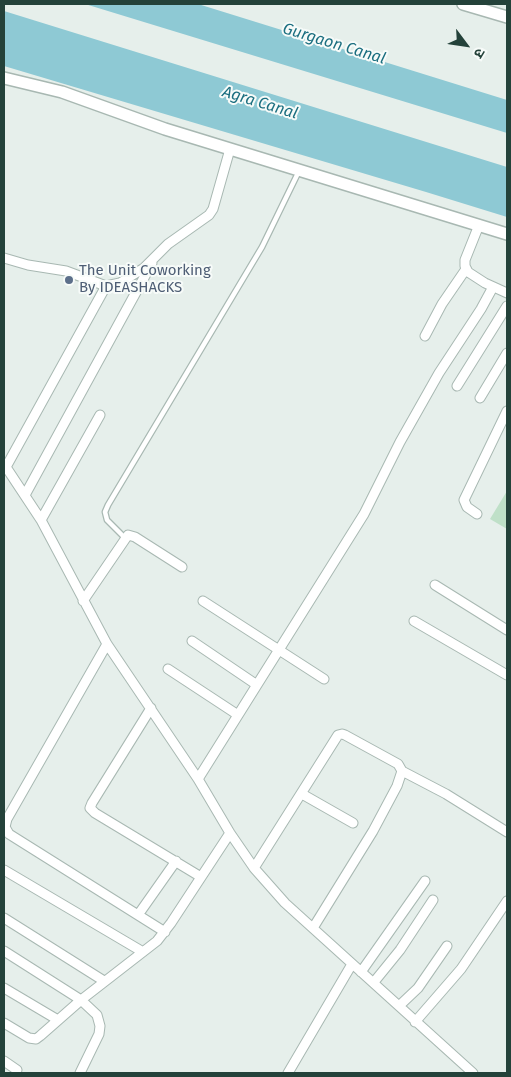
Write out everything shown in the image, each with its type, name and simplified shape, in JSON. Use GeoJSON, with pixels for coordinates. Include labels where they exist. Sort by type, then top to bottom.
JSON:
{"type":"FeatureCollection","features":[{"type":"Feature","properties":{"kind":"street"},"geometry":{"type":"LineString","coordinates":[[463,4],[507,17]]}},
{"type":"Feature","properties":{"kind":"street"},"geometry":{"type":"LineString","coordinates":[[4,78],[62,92],[165,129],[507,234]]}},
{"type":"Feature","properties":{"kind":"street"},"geometry":{"type":"LineString","coordinates":[[4,258],[28,265],[66,271],[106,286],[120,284],[132,277],[168,244],[209,215],[213,209],[230,149]]}},
{"type":"Feature","properties":{"kind":"street"},"geometry":{"type":"LineString","coordinates":[[479,225],[465,260],[466,269],[472,275],[507,293]]}},
{"type":"Feature","properties":{"kind":"street"},"geometry":{"type":"LineString","coordinates":[[25,495],[156,256]]}},
{"type":"Feature","properties":{"kind":"street"},"geometry":{"type":"LineString","coordinates":[[425,336],[442,304],[466,269]]}},
{"type":"Feature","properties":{"kind":"street"},"geometry":{"type":"LineString","coordinates":[[106,286],[5,465],[41,520],[107,644],[198,779],[230,833],[254,868],[285,903],[473,1073]]}},
{"type":"Feature","properties":{"kind":"street"},"geometry":{"type":"LineString","coordinates":[[198,779],[364,514],[400,442],[438,373],[493,287]]}},
{"type":"Feature","properties":{"kind":"street"},"geometry":{"type":"LineString","coordinates":[[457,386],[507,306]]}},
{"type":"Feature","properties":{"kind":"street"},"geometry":{"type":"LineString","coordinates":[[480,398],[507,353]]}},
{"type":"Feature","properties":{"kind":"street"},"geometry":{"type":"LineString","coordinates":[[478,514],[467,507],[464,500],[507,411]]}},
{"type":"Feature","properties":{"kind":"street"},"geometry":{"type":"LineString","coordinates":[[41,520],[100,415]]}},
{"type":"Feature","properties":{"kind":"street"},"geometry":{"type":"LineString","coordinates":[[83,601],[125,538],[130,535],[182,567]]}},
{"type":"Feature","properties":{"kind":"street"},"geometry":{"type":"LineString","coordinates":[[435,585],[507,630]]}},
{"type":"Feature","properties":{"kind":"street"},"geometry":{"type":"LineString","coordinates":[[203,601],[324,679]]}},
{"type":"Feature","properties":{"kind":"street"},"geometry":{"type":"LineString","coordinates":[[414,621],[507,675]]}},
{"type":"Feature","properties":{"kind":"street"},"geometry":{"type":"LineString","coordinates":[[192,641],[257,685]]}},
{"type":"Feature","properties":{"kind":"street"},"geometry":{"type":"LineString","coordinates":[[107,644],[7,819],[5,827],[9,834],[165,932]]}},
{"type":"Feature","properties":{"kind":"street"},"geometry":{"type":"LineString","coordinates":[[168,668],[238,715]]}},
{"type":"Feature","properties":{"kind":"street"},"geometry":{"type":"LineString","coordinates":[[151,708],[90,808],[95,813],[201,877]]}},
{"type":"Feature","properties":{"kind":"street"},"geometry":{"type":"LineString","coordinates":[[254,868],[335,739],[342,734],[395,762],[402,771],[446,794],[507,832]]}},
{"type":"Feature","properties":{"kind":"street"},"geometry":{"type":"LineString","coordinates":[[313,928],[373,831],[397,786],[402,771]]}},
{"type":"Feature","properties":{"kind":"street"},"geometry":{"type":"LineString","coordinates":[[302,794],[353,823]]}},
{"type":"Feature","properties":{"kind":"street"},"geometry":{"type":"LineString","coordinates":[[4,1023],[28,1038],[36,1039],[104,981],[157,941],[165,932],[230,833]]}},
{"type":"Feature","properties":{"kind":"street"},"geometry":{"type":"LineString","coordinates":[[138,915],[176,861]]}},
{"type":"Feature","properties":{"kind":"street"},"geometry":{"type":"LineString","coordinates":[[4,870],[143,952]]}},
{"type":"Feature","properties":{"kind":"street"},"geometry":{"type":"LineString","coordinates":[[361,972],[425,881]]}},
{"type":"Feature","properties":{"kind":"street"},"geometry":{"type":"LineString","coordinates":[[374,982],[400,950],[433,900]]}},
{"type":"Feature","properties":{"kind":"street"},"geometry":{"type":"LineString","coordinates":[[415,1022],[466,961],[507,901]]}},
{"type":"Feature","properties":{"kind":"street"},"geometry":{"type":"LineString","coordinates":[[4,918],[104,981]]}},
{"type":"Feature","properties":{"kind":"street"},"geometry":{"type":"LineString","coordinates":[[399,1006],[418,988],[447,946]]}},
{"type":"Feature","properties":{"kind":"street"},"geometry":{"type":"LineString","coordinates":[[4,951],[81,1000],[97,1016],[100,1026],[99,1034],[80,1073]]}},
{"type":"Feature","properties":{"kind":"street"},"geometry":{"type":"LineString","coordinates":[[288,1073],[352,964]]}},
{"type":"Feature","properties":{"kind":"street"},"geometry":{"type":"LineString","coordinates":[[4,988],[58,1020]]}},
{"type":"Feature","properties":{"kind":"street"},"geometry":{"type":"LineString","coordinates":[[4,1061],[17,1070]]}},
{"type":"Feature","properties":{"kind":"lane"},"geometry":{"type":"LineString","coordinates":[[125,538],[107,520],[105,512],[108,505],[262,246],[299,170]]}},
{"type":"Feature","properties":{"kind":"green space"},"geometry":{"type":"Polygon","coordinates":[[[507,491],[507,529],[490,519],[507,491]]]}},
{"type":"Feature","properties":{"kind":"water"},"geometry":{"type":"Polygon","coordinates":[[[85,4],[198,4],[507,100],[507,133],[85,4]]]}},
{"type":"Feature","properties":{"kind":"water","name":"Agra Canal"},"geometry":{"type":"Polygon","coordinates":[[[4,11],[507,167],[507,217],[4,66],[4,11]]]}},
{"type":"Feature","properties":{"kind":"place","name":"The Unit Coworking By IDEASHACKS"},"geometry":{"type":"Point","coordinates":[69,280]}},
{"type":"Feature","properties":{"kind":"water label","name":"Gurgaon Canal"},"geometry":{"type":"Point","coordinates":[334,44]}}]}
